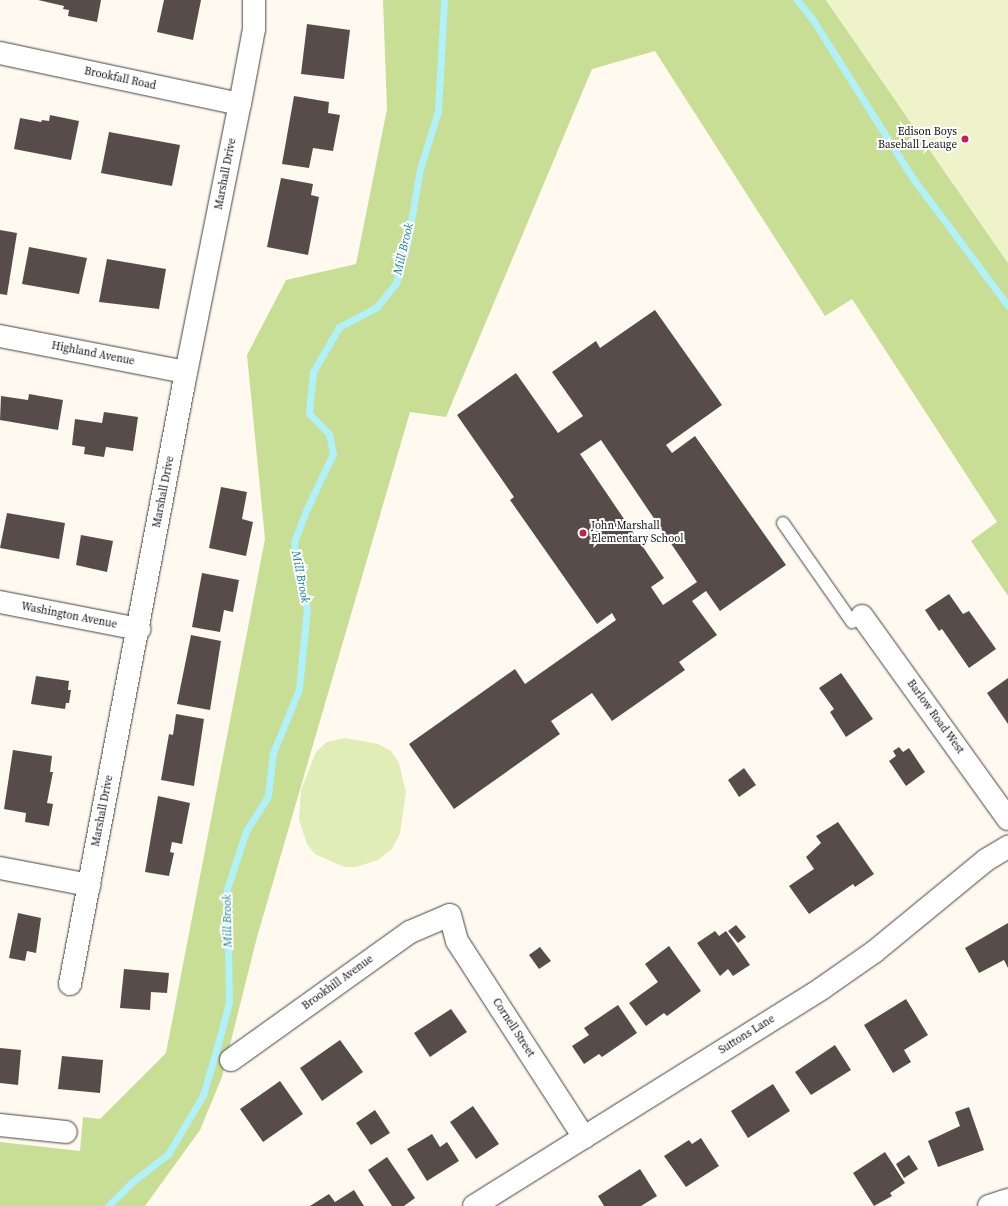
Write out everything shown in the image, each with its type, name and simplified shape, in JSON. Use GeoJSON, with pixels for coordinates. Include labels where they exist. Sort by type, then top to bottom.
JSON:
{"type":"FeatureCollection","features":[{"type":"Feature","properties":{"kind":"street","name":"Marshall Drive"},"geometry":{"type":"LineString","coordinates":[[70,984],[186,372],[240,104],[254,29],[254,0]]}},
{"type":"Feature","properties":{"kind":"street","name":"Brookfall Road"},"geometry":{"type":"LineString","coordinates":[[0,53],[240,104]]}},
{"type":"Feature","properties":{"kind":"street","name":"Highland Avenue"},"geometry":{"type":"LineString","coordinates":[[0,336],[186,372]]}},
{"type":"Feature","properties":{"kind":"street","name":"Washington Avenue"},"geometry":{"type":"LineString","coordinates":[[0,602],[138,629]]}},
{"type":"Feature","properties":{"kind":"street","name":"Barlow Road West"},"geometry":{"type":"LineString","coordinates":[[857,619],[1008,819]]}},
{"type":"Feature","properties":{"kind":"street","name":"Suttons Lane"},"geometry":{"type":"LineString","coordinates":[[474,1206],[821,989],[874,952],[986,860],[1008,847]]}},
{"type":"Feature","properties":{"kind":"street"},"geometry":{"type":"LineString","coordinates":[[0,868],[89,885]]}},
{"type":"Feature","properties":{"kind":"street","name":"Cornell Street"},"geometry":{"type":"LineString","coordinates":[[450,915],[457,941],[584,1137]]}},
{"type":"Feature","properties":{"kind":"street","name":"Brookhill Avenue"},"geometry":{"type":"LineString","coordinates":[[231,1060],[410,932],[450,915]]}},
{"type":"Feature","properties":{"kind":"street"},"geometry":{"type":"LineString","coordinates":[[0,1125],[66,1132]]}},
{"type":"Feature","properties":{"kind":"street"},"geometry":{"type":"LineString","coordinates":[[989,1206],[1008,1200]]}},
{"type":"Feature","properties":{"kind":"lane"},"geometry":{"type":"LineString","coordinates":[[784,523],[857,619]]}},
{"type":"Feature","properties":{"kind":"green space"},"geometry":{"type":"Polygon","coordinates":[[[383,0],[826,0],[1008,263],[1008,596],[971,541],[997,522],[852,299],[825,316],[655,51],[592,69],[446,417],[410,412],[257,937],[222,1077],[200,1130],[145,1206],[0,1206],[0,1142],[80,1151],[83,1117],[100,1119],[166,1053],[265,539],[247,355],[286,280],[356,264],[387,109],[383,0]]]}},
{"type":"Feature","properties":{"kind":"green space","name":"Edison Boys Baseball Leauge"},"geometry":{"type":"Polygon","coordinates":[[[826,0],[1008,0],[1008,263],[903,111],[826,0]]]}},
{"type":"Feature","properties":{"kind":"green space"},"geometry":{"type":"Polygon","coordinates":[[[345,738],[378,744],[391,751],[399,763],[406,793],[400,833],[392,849],[378,860],[356,867],[344,867],[315,854],[307,844],[299,820],[301,790],[316,752],[327,742],[345,738]]]}},
{"type":"Feature","properties":{"kind":"building"},"geometry":{"type":"Polygon","coordinates":[[[38,0],[101,0],[97,22],[68,16],[69,10],[63,9],[64,6],[38,0]]]}},
{"type":"Feature","properties":{"kind":"building"},"geometry":{"type":"Polygon","coordinates":[[[164,0],[201,0],[193,40],[157,32],[164,0]]]}},
{"type":"Feature","properties":{"kind":"building"},"geometry":{"type":"Polygon","coordinates":[[[307,24],[350,30],[344,79],[301,74],[307,24]]]}},
{"type":"Feature","properties":{"kind":"building"},"geometry":{"type":"Polygon","coordinates":[[[294,96],[329,102],[328,113],[340,115],[333,151],[313,148],[309,168],[282,164],[294,96]]]}},
{"type":"Feature","properties":{"kind":"building"},"geometry":{"type":"Polygon","coordinates":[[[50,115],[79,121],[71,160],[14,149],[20,118],[41,122],[42,120],[49,121],[50,115]]]}},
{"type":"Feature","properties":{"kind":"building"},"geometry":{"type":"Polygon","coordinates":[[[109,132],[180,145],[172,186],[101,173],[109,132]]]}},
{"type":"Feature","properties":{"kind":"building"},"geometry":{"type":"Polygon","coordinates":[[[281,178],[313,184],[311,195],[319,197],[308,255],[267,247],[281,178]]]}},
{"type":"Feature","properties":{"kind":"building"},"geometry":{"type":"Polygon","coordinates":[[[0,230],[17,233],[7,295],[0,294],[0,230]]]}},
{"type":"Feature","properties":{"kind":"building"},"geometry":{"type":"Polygon","coordinates":[[[29,247],[87,258],[79,294],[22,284],[29,247]]]}},
{"type":"Feature","properties":{"kind":"building"},"geometry":{"type":"Polygon","coordinates":[[[107,259],[166,269],[159,309],[99,302],[107,259]]]}},
{"type":"Feature","properties":{"kind":"building","name":"John Marshall Elementary School"},"geometry":{"type":"Polygon","coordinates":[[[655,310],[722,405],[666,445],[672,453],[695,436],[786,565],[720,611],[706,591],[692,601],[717,635],[679,662],[685,670],[612,721],[592,693],[551,721],[560,734],[454,809],[409,744],[515,669],[525,684],[616,620],[612,613],[597,624],[510,500],[514,497],[457,415],[516,373],[558,433],[583,416],[552,372],[596,341],[600,348],[655,310]],[[601,440],[580,454],[664,578],[651,587],[663,605],[697,582],[601,440]]]}},
{"type":"Feature","properties":{"kind":"building"},"geometry":{"type":"Polygon","coordinates":[[[29,394],[63,400],[58,430],[0,420],[1,396],[28,400],[29,394]]]}},
{"type":"Feature","properties":{"kind":"building"},"geometry":{"type":"Polygon","coordinates":[[[104,412],[138,417],[133,451],[106,447],[104,457],[84,454],[85,447],[72,445],[75,419],[102,423],[104,412]]]}},
{"type":"Feature","properties":{"kind":"building"},"geometry":{"type":"Polygon","coordinates":[[[221,487],[247,492],[242,519],[253,522],[246,556],[209,548],[221,487]]]}},
{"type":"Feature","properties":{"kind":"building"},"geometry":{"type":"Polygon","coordinates":[[[7,513],[65,523],[59,559],[0,548],[7,513]]]}},
{"type":"Feature","properties":{"kind":"building"},"geometry":{"type":"Polygon","coordinates":[[[81,535],[113,541],[107,572],[76,565],[81,535]]]}},
{"type":"Feature","properties":{"kind":"building"},"geometry":{"type":"Polygon","coordinates":[[[202,573],[239,580],[233,612],[224,610],[220,632],[192,627],[202,573]]]}},
{"type":"Feature","properties":{"kind":"building"},"geometry":{"type":"Polygon","coordinates":[[[949,594],[963,614],[969,611],[996,649],[969,668],[942,629],[939,631],[925,610],[949,594]]]}},
{"type":"Feature","properties":{"kind":"building"},"geometry":{"type":"Polygon","coordinates":[[[191,635],[221,641],[210,710],[177,704],[191,635]]]}},
{"type":"Feature","properties":{"kind":"building"},"geometry":{"type":"Polygon","coordinates":[[[841,673],[873,719],[846,737],[830,712],[834,709],[819,688],[841,673]]]}},
{"type":"Feature","properties":{"kind":"building"},"geometry":{"type":"Polygon","coordinates":[[[36,676],[69,681],[68,690],[71,690],[69,703],[66,703],[65,709],[31,704],[36,676]]]}},
{"type":"Feature","properties":{"kind":"building"},"geometry":{"type":"Polygon","coordinates":[[[1008,678],[1008,724],[987,693],[1008,678]]]}},
{"type":"Feature","properties":{"kind":"building"},"geometry":{"type":"Polygon","coordinates":[[[176,714],[204,719],[194,786],[161,780],[169,734],[173,735],[176,714]]]}},
{"type":"Feature","properties":{"kind":"building"},"geometry":{"type":"Polygon","coordinates":[[[899,747],[903,752],[909,748],[925,772],[906,786],[889,761],[896,756],[893,751],[899,747]]]}},
{"type":"Feature","properties":{"kind":"building"},"geometry":{"type":"Polygon","coordinates":[[[13,750],[52,756],[50,772],[53,772],[47,803],[53,804],[49,826],[25,822],[26,813],[4,809],[13,750]]]}},
{"type":"Feature","properties":{"kind":"building"},"geometry":{"type":"Polygon","coordinates":[[[744,768],[756,785],[739,797],[728,780],[744,768]]]}},
{"type":"Feature","properties":{"kind":"building"},"geometry":{"type":"Polygon","coordinates":[[[158,796],[190,803],[182,844],[172,842],[170,852],[174,853],[169,876],[145,872],[158,796]]]}},
{"type":"Feature","properties":{"kind":"building"},"geometry":{"type":"Polygon","coordinates":[[[838,822],[874,874],[855,887],[853,884],[809,914],[789,886],[814,869],[806,857],[821,843],[816,836],[838,822]]]}},
{"type":"Feature","properties":{"kind":"building"},"geometry":{"type":"Polygon","coordinates":[[[18,913],[41,918],[36,953],[27,951],[25,961],[9,958],[18,913]]]}},
{"type":"Feature","properties":{"kind":"building"},"geometry":{"type":"Polygon","coordinates":[[[1008,923],[1008,968],[1004,960],[979,973],[965,948],[1008,923]]]}},
{"type":"Feature","properties":{"kind":"building"},"geometry":{"type":"Polygon","coordinates":[[[736,925],[746,937],[738,943],[728,931],[736,925]]]}},
{"type":"Feature","properties":{"kind":"building"},"geometry":{"type":"Polygon","coordinates":[[[715,931],[719,936],[726,931],[750,965],[733,976],[728,969],[720,976],[697,943],[715,931]]]}},
{"type":"Feature","properties":{"kind":"building"},"geometry":{"type":"Polygon","coordinates":[[[669,946],[701,991],[667,1016],[664,1013],[646,1026],[629,1003],[658,982],[645,964],[669,946]]]}},
{"type":"Feature","properties":{"kind":"building"},"geometry":{"type":"Polygon","coordinates":[[[540,947],[551,961],[539,969],[529,955],[540,947]]]}},
{"type":"Feature","properties":{"kind":"building"},"geometry":{"type":"Polygon","coordinates":[[[124,969],[169,973],[167,993],[151,992],[150,1010],[120,1008],[124,969]]]}},
{"type":"Feature","properties":{"kind":"building"},"geometry":{"type":"Polygon","coordinates":[[[906,999],[928,1035],[904,1050],[911,1062],[893,1073],[864,1025],[906,999]]]}},
{"type":"Feature","properties":{"kind":"building"},"geometry":{"type":"Polygon","coordinates":[[[618,1005],[637,1033],[602,1057],[599,1054],[584,1064],[572,1046],[589,1035],[584,1028],[618,1005]]]}},
{"type":"Feature","properties":{"kind":"building"},"geometry":{"type":"Polygon","coordinates":[[[451,1009],[467,1032],[430,1057],[414,1033],[451,1009]]]}},
{"type":"Feature","properties":{"kind":"building"},"geometry":{"type":"Polygon","coordinates":[[[340,1040],[363,1072],[322,1101],[300,1068],[340,1040]]]}},
{"type":"Feature","properties":{"kind":"building"},"geometry":{"type":"Polygon","coordinates":[[[835,1045],[851,1070],[811,1095],[795,1072],[835,1045]]]}},
{"type":"Feature","properties":{"kind":"building"},"geometry":{"type":"Polygon","coordinates":[[[0,1048],[21,1050],[18,1085],[0,1083],[0,1048]]]}},
{"type":"Feature","properties":{"kind":"building"},"geometry":{"type":"Polygon","coordinates":[[[62,1056],[103,1060],[100,1093],[58,1089],[62,1056]]]}},
{"type":"Feature","properties":{"kind":"building"},"geometry":{"type":"Polygon","coordinates":[[[280,1081],[303,1114],[263,1142],[240,1109],[280,1081]]]}},
{"type":"Feature","properties":{"kind":"building"},"geometry":{"type":"Polygon","coordinates":[[[773,1084],[790,1111],[748,1138],[731,1111],[773,1084]]]}},
{"type":"Feature","properties":{"kind":"building"},"geometry":{"type":"Polygon","coordinates":[[[473,1106],[499,1144],[476,1159],[450,1122],[473,1106]]]}},
{"type":"Feature","properties":{"kind":"building"},"geometry":{"type":"Polygon","coordinates":[[[969,1107],[984,1150],[938,1167],[928,1141],[960,1126],[955,1112],[969,1107]]]}},
{"type":"Feature","properties":{"kind":"building"},"geometry":{"type":"Polygon","coordinates":[[[375,1110],[390,1133],[371,1145],[356,1123],[375,1110]]]}},
{"type":"Feature","properties":{"kind":"building"},"geometry":{"type":"Polygon","coordinates":[[[432,1134],[440,1147],[447,1142],[459,1161],[427,1181],[407,1149],[432,1134]]]}},
{"type":"Feature","properties":{"kind":"building"},"geometry":{"type":"Polygon","coordinates":[[[701,1138],[719,1166],[686,1187],[664,1156],[689,1140],[692,1144],[701,1138]]]}},
{"type":"Feature","properties":{"kind":"building"},"geometry":{"type":"Polygon","coordinates":[[[885,1152],[905,1183],[890,1193],[892,1196],[874,1206],[853,1173],[885,1152]]]}},
{"type":"Feature","properties":{"kind":"building"},"geometry":{"type":"Polygon","coordinates":[[[909,1155],[918,1169],[904,1178],[896,1164],[909,1155]]]}},
{"type":"Feature","properties":{"kind":"building"},"geometry":{"type":"Polygon","coordinates":[[[387,1157],[415,1198],[404,1206],[392,1206],[368,1170],[387,1157]]]}},
{"type":"Feature","properties":{"kind":"building"},"geometry":{"type":"Polygon","coordinates":[[[640,1169],[657,1196],[641,1206],[604,1206],[598,1196],[640,1169]]]}},
{"type":"Feature","properties":{"kind":"building"},"geometry":{"type":"Polygon","coordinates":[[[354,1190],[364,1206],[310,1206],[329,1194],[335,1202],[354,1190]]]}},
{"type":"Feature","properties":{"kind":"waterway","name":"Mill Brook"},"geometry":{"type":"LineString","coordinates":[[108,1206],[132,1182],[168,1154],[203,1095],[218,1044],[229,1002],[227,889],[246,831],[268,796],[273,753],[299,689],[307,608],[296,568],[294,542],[307,508],[333,454],[329,434],[309,413],[313,372],[339,327],[377,307],[396,283],[408,239],[420,169],[438,111],[444,0]]}},
{"type":"Feature","properties":{"kind":"waterway"},"geometry":{"type":"LineString","coordinates":[[797,0],[813,20],[912,177],[1008,306]]}},
{"type":"Feature","properties":{"kind":"place","name":"Edison Boys Baseball Leauge"},"geometry":{"type":"Point","coordinates":[965,139]}},
{"type":"Feature","properties":{"kind":"place","name":"John Marshall Elementary School"},"geometry":{"type":"Point","coordinates":[583,533]}}]}
